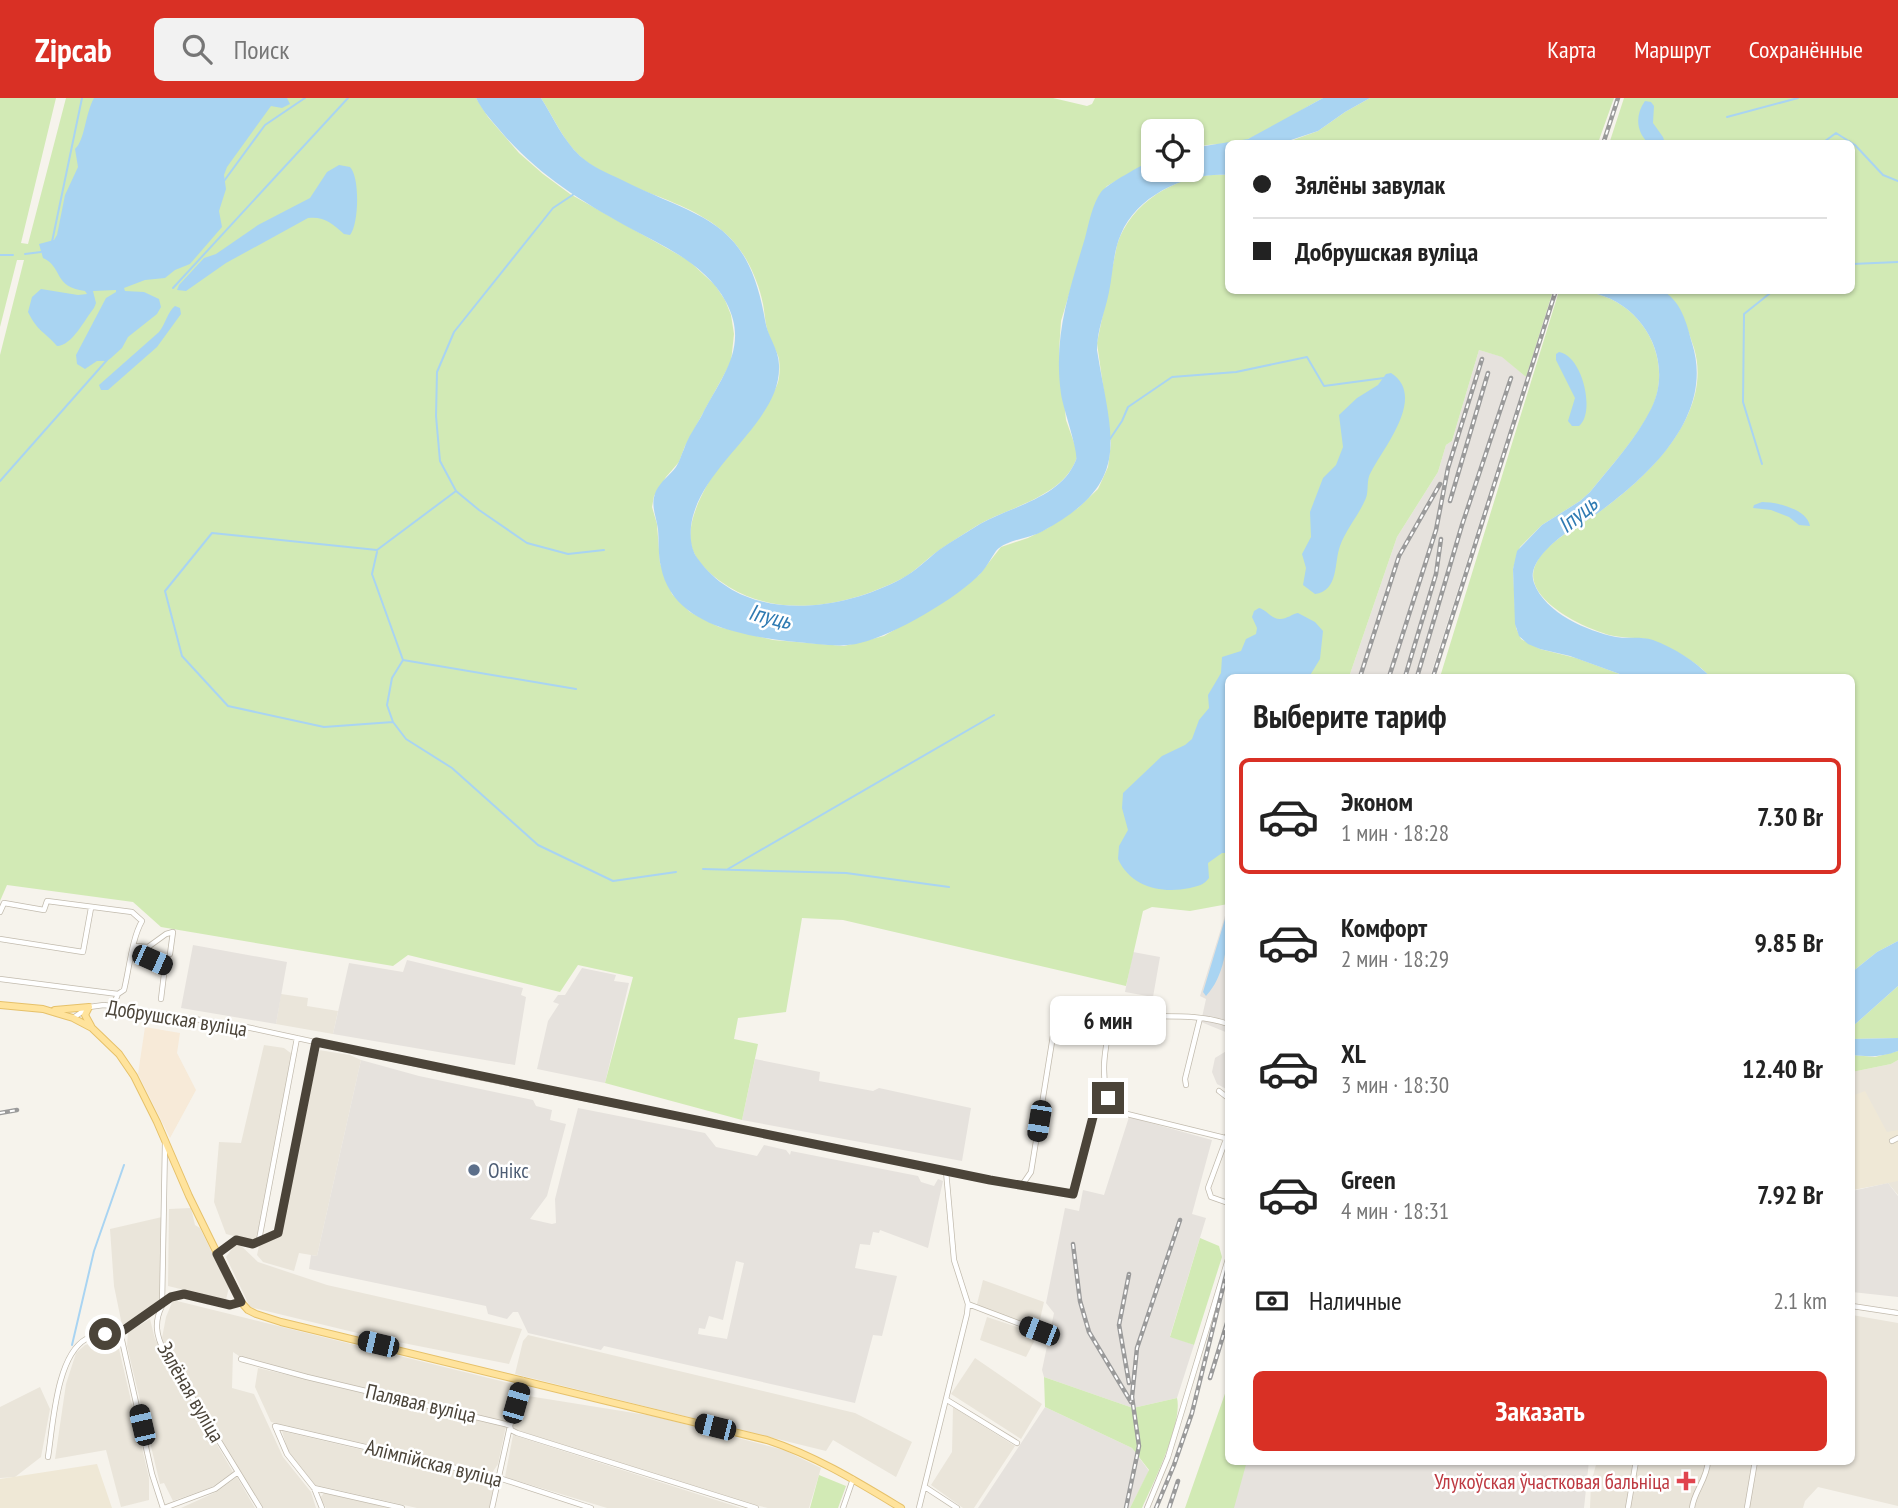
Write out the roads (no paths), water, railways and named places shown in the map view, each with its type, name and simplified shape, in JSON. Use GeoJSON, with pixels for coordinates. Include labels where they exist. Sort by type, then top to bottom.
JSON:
{"type":"FeatureCollection","features":[{"type":"Feature","properties":{"kind":"main road"},"geometry":{"type":"LineString","coordinates":[[0,1005],[43,1009],[89,1007],[85,1016],[92,1028]]}},
{"type":"Feature","properties":{"kind":"main road"},"geometry":{"type":"LineString","coordinates":[[43,1009],[73,1018],[92,1028],[125,1062],[166,1141],[217,1254],[241,1302],[248,1310],[281,1322],[768,1440],[796,1449],[901,1508]]}},
{"type":"Feature","properties":{"kind":"street"},"geometry":{"type":"LineString","coordinates":[[0,912],[4,903],[44,910],[47,901],[132,912],[142,921],[136,933],[124,990],[118,994],[113,1006]]}},
{"type":"Feature","properties":{"kind":"street"},"geometry":{"type":"LineString","coordinates":[[0,939],[83,952],[91,908]]}},
{"type":"Feature","properties":{"kind":"street"},"geometry":{"type":"LineString","coordinates":[[135,946],[148,947],[173,932],[170,954]]}},
{"type":"Feature","properties":{"kind":"street"},"geometry":{"type":"LineString","coordinates":[[144,947],[152,960],[165,966],[161,999]]}},
{"type":"Feature","properties":{"kind":"street"},"geometry":{"type":"LineString","coordinates":[[0,979],[118,994]]}},
{"type":"Feature","properties":{"kind":"street","name":"Добрушская вуліца"},"geometry":{"type":"LineString","coordinates":[[73,1018],[89,1007],[113,1006],[298,1038],[946,1171],[1073,1194],[1094,1113],[1108,1098]]}},
{"type":"Feature","properties":{"kind":"street"},"geometry":{"type":"LineString","coordinates":[[1022,1186],[1031,1172],[1051,1044],[1060,1009],[1065,1006],[1137,1018],[1200,1018],[1225,1023]]}},
{"type":"Feature","properties":{"kind":"street"},"geometry":{"type":"LineString","coordinates":[[1112,1014],[1103,1064],[1111,1106],[1121,1112],[1225,1136]]}},
{"type":"Feature","properties":{"kind":"street"},"geometry":{"type":"LineString","coordinates":[[1186,1085],[1185,1079],[1200,1018]]}},
{"type":"Feature","properties":{"kind":"street"},"geometry":{"type":"LineString","coordinates":[[259,1240],[298,1038]]}},
{"type":"Feature","properties":{"kind":"street"},"geometry":{"type":"LineString","coordinates":[[217,1254],[236,1240],[253,1244],[278,1233],[316,1042]]}},
{"type":"Feature","properties":{"kind":"street"},"geometry":{"type":"LineString","coordinates":[[1219,1091],[1225,1096]]}},
{"type":"Feature","properties":{"kind":"street"},"geometry":{"type":"LineString","coordinates":[[1892,1141],[1898,1138]]}},
{"type":"Feature","properties":{"kind":"street","name":"Зялёная вуліца"},"geometry":{"type":"LineString","coordinates":[[166,1141],[162,1306],[156,1327],[162,1347],[260,1508]]}},
{"type":"Feature","properties":{"kind":"street"},"geometry":{"type":"LineString","coordinates":[[1225,1141],[1210,1180],[1208,1193],[1211,1197],[1225,1202]]}},
{"type":"Feature","properties":{"kind":"street"},"geometry":{"type":"LineString","coordinates":[[919,1508],[968,1304],[954,1260],[946,1171]]}},
{"type":"Feature","properties":{"kind":"street"},"geometry":{"type":"LineString","coordinates":[[1147,1508],[1168,1457],[1225,1269]]}},
{"type":"Feature","properties":{"kind":"street"},"geometry":{"type":"LineString","coordinates":[[48,1457],[60,1384],[73,1352],[86,1338],[124,1330],[162,1306],[171,1297],[184,1294],[230,1305],[241,1302]]}},
{"type":"Feature","properties":{"kind":"street"},"geometry":{"type":"LineString","coordinates":[[968,1304],[1039,1331]]}},
{"type":"Feature","properties":{"kind":"street"},"geometry":{"type":"LineString","coordinates":[[1855,1306],[1898,1313]]}},
{"type":"Feature","properties":{"kind":"street"},"geometry":{"type":"LineString","coordinates":[[124,1330],[121,1343],[152,1474],[163,1508],[215,1489],[238,1472]]}},
{"type":"Feature","properties":{"kind":"street","name":"Палявая вуліца"},"geometry":{"type":"LineString","coordinates":[[240,1359],[510,1426],[511,1430],[517,1433],[756,1508]]}},
{"type":"Feature","properties":{"kind":"street"},"geometry":{"type":"LineString","coordinates":[[492,1508],[523,1380]]}},
{"type":"Feature","properties":{"kind":"street"},"geometry":{"type":"LineString","coordinates":[[947,1400],[1017,1443]]}},
{"type":"Feature","properties":{"kind":"street","name":"Алімпійская вуліца"},"geometry":{"type":"LineString","coordinates":[[314,1488],[287,1454],[275,1426],[499,1478],[592,1508]]}},
{"type":"Feature","properties":{"kind":"street"},"geometry":{"type":"LineString","coordinates":[[1628,1508],[1635,1465]]}},
{"type":"Feature","properties":{"kind":"street"},"geometry":{"type":"LineString","coordinates":[[1692,1508],[1703,1484],[1707,1465]]}},
{"type":"Feature","properties":{"kind":"street"},"geometry":{"type":"LineString","coordinates":[[1746,1508],[1754,1465]]}},
{"type":"Feature","properties":{"kind":"street"},"geometry":{"type":"LineString","coordinates":[[843,1508],[853,1479]]}},
{"type":"Feature","properties":{"kind":"street"},"geometry":{"type":"LineString","coordinates":[[925,1487],[957,1508]]}},
{"type":"Feature","properties":{"kind":"street"},"geometry":{"type":"LineString","coordinates":[[314,1488],[322,1508]]}},
{"type":"Feature","properties":{"kind":"street"},"geometry":{"type":"LineString","coordinates":[[314,1488],[402,1508]]}},
{"type":"Feature","properties":{"kind":"water"},"geometry":{"type":"Polygon","coordinates":[[[94,98],[287,98],[290,104],[282,108],[271,106],[227,167],[224,175],[226,189],[219,211],[222,227],[190,264],[165,278],[145,280],[124,288],[125,291],[144,292],[159,299],[161,307],[157,314],[128,337],[122,348],[111,358],[97,361],[85,369],[77,364],[76,355],[106,298],[116,290],[93,291],[96,303],[94,308],[73,337],[63,345],[57,346],[38,327],[28,312],[32,297],[41,289],[87,294],[63,281],[54,266],[43,258],[39,244],[54,240],[57,235],[65,195],[78,167],[75,149],[81,139],[94,98]]]}},
{"type":"Feature","properties":{"kind":"water","name":"Іпуць"},"geometry":{"type":"Polygon","coordinates":[[[476,98],[541,98],[568,143],[584,160],[717,226],[733,241],[746,260],[757,286],[766,326],[778,359],[776,386],[768,406],[709,483],[697,504],[691,526],[692,544],[698,559],[718,580],[741,594],[767,603],[794,606],[850,599],[901,579],[980,524],[1034,500],[1059,484],[1076,460],[1061,394],[1061,333],[1068,296],[1091,214],[1104,189],[1141,166],[1141,182],[1181,182],[1151,197],[1139,208],[1118,241],[1097,350],[1110,433],[1110,455],[1104,475],[1092,494],[1072,512],[1043,531],[1001,547],[982,572],[958,593],[925,614],[874,639],[838,645],[764,638],[721,627],[698,617],[678,601],[665,580],[660,562],[654,496],[660,484],[677,465],[730,361],[734,348],[733,318],[717,288],[695,266],[560,185],[530,162],[503,134],[476,98]]]}},
{"type":"Feature","properties":{"kind":"water"},"geometry":{"type":"Polygon","coordinates":[[[1323,98],[1370,98],[1318,131],[1291,140],[1242,140],[1323,98]]]}},
{"type":"Feature","properties":{"kind":"water"},"geometry":{"type":"Polygon","coordinates":[[[1645,101],[1654,106],[1653,123],[1664,140],[1646,140],[1641,133],[1638,117],[1645,101]]]}},
{"type":"Feature","properties":{"kind":"water"},"geometry":{"type":"Polygon","coordinates":[[[1225,143],[1225,175],[1204,176],[1204,146],[1225,143]]]}},
{"type":"Feature","properties":{"kind":"water"},"geometry":{"type":"Polygon","coordinates":[[[339,165],[350,167],[357,190],[357,211],[350,235],[344,234],[324,220],[308,218],[226,263],[186,291],[177,290],[204,258],[216,254],[258,225],[310,198],[327,172],[339,165]]]}},
{"type":"Feature","properties":{"kind":"water","name":"Іпуць"},"geometry":{"type":"Polygon","coordinates":[[[1597,294],[1667,294],[1673,299],[1685,320],[1692,343],[1697,369],[1694,395],[1686,418],[1657,461],[1618,498],[1546,550],[1534,569],[1534,583],[1547,603],[1568,619],[1605,634],[1661,643],[1707,674],[1620,674],[1528,644],[1519,636],[1515,624],[1513,569],[1517,551],[1542,525],[1590,492],[1638,431],[1651,409],[1657,391],[1659,373],[1651,339],[1642,324],[1614,301],[1597,294]]]}},
{"type":"Feature","properties":{"kind":"water"},"geometry":{"type":"Polygon","coordinates":[[[175,306],[180,308],[181,314],[157,347],[108,390],[101,390],[99,385],[159,332],[175,306]]]}},
{"type":"Feature","properties":{"kind":"water"},"geometry":{"type":"Polygon","coordinates":[[[1559,352],[1567,355],[1574,363],[1584,385],[1586,409],[1579,426],[1572,426],[1568,421],[1575,398],[1556,360],[1556,354],[1559,352]]]}},
{"type":"Feature","properties":{"kind":"water"},"geometry":{"type":"Polygon","coordinates":[[[1391,373],[1401,383],[1405,395],[1404,408],[1393,436],[1369,475],[1366,498],[1340,546],[1332,582],[1323,592],[1315,594],[1303,585],[1306,568],[1302,554],[1311,537],[1310,512],[1323,478],[1336,465],[1343,447],[1339,415],[1357,398],[1378,385],[1386,374],[1391,373]]]}},
{"type":"Feature","properties":{"kind":"water"},"geometry":{"type":"Polygon","coordinates":[[[1762,502],[1783,505],[1797,511],[1808,520],[1810,526],[1799,525],[1789,517],[1771,510],[1753,508],[1762,502]]]}},
{"type":"Feature","properties":{"kind":"water"},"geometry":{"type":"Polygon","coordinates":[[[1259,608],[1277,619],[1298,613],[1315,622],[1323,631],[1320,659],[1311,674],[1225,674],[1225,853],[1208,863],[1209,878],[1201,885],[1179,890],[1148,886],[1131,876],[1118,859],[1119,846],[1128,830],[1122,808],[1123,793],[1162,756],[1192,739],[1199,720],[1209,708],[1208,695],[1221,673],[1222,657],[1241,651],[1246,639],[1256,634],[1257,628],[1252,617],[1254,611],[1259,608]]]}},
{"type":"Feature","properties":{"kind":"water"},"geometry":{"type":"Polygon","coordinates":[[[1225,919],[1222,967],[1206,996],[1203,992],[1225,919]]]}},
{"type":"Feature","properties":{"kind":"water"},"geometry":{"type":"Polygon","coordinates":[[[1898,941],[1898,986],[1855,1024],[1855,970],[1877,952],[1898,941]]]}},
{"type":"Feature","properties":{"kind":"water"},"geometry":{"type":"Polygon","coordinates":[[[1898,1038],[1898,1051],[1875,1056],[1855,1055],[1855,1039],[1898,1038]]]}},
{"type":"Feature","properties":{"kind":"waterway"},"geometry":{"type":"LineString","coordinates":[[52,242],[82,98]]}},
{"type":"Feature","properties":{"kind":"waterway"},"geometry":{"type":"LineString","coordinates":[[224,181],[265,125],[305,98]]}},
{"type":"Feature","properties":{"kind":"waterway"},"geometry":{"type":"LineString","coordinates":[[173,288],[348,98]]}},
{"type":"Feature","properties":{"kind":"waterway"},"geometry":{"type":"LineString","coordinates":[[1727,117],[1798,98]]}},
{"type":"Feature","properties":{"kind":"waterway"},"geometry":{"type":"LineString","coordinates":[[1826,140],[1836,133],[1847,140]]}},
{"type":"Feature","properties":{"kind":"waterway"},"geometry":{"type":"LineString","coordinates":[[1855,145],[1883,175],[1898,181]]}},
{"type":"Feature","properties":{"kind":"waterway"},"geometry":{"type":"LineString","coordinates":[[574,194],[553,208],[454,332],[437,372],[436,416],[440,461],[456,491],[479,510],[527,543],[568,554],[604,550]]}},
{"type":"Feature","properties":{"kind":"waterway"},"geometry":{"type":"LineString","coordinates":[[25,254],[41,252]]}},
{"type":"Feature","properties":{"kind":"waterway"},"geometry":{"type":"LineString","coordinates":[[0,255],[13,255]]}},
{"type":"Feature","properties":{"kind":"waterway"},"geometry":{"type":"LineString","coordinates":[[1855,264],[1898,262]]}},
{"type":"Feature","properties":{"kind":"waterway"},"geometry":{"type":"LineString","coordinates":[[1762,464],[1743,402],[1744,314],[1769,294]]}},
{"type":"Feature","properties":{"kind":"waterway"},"geometry":{"type":"LineString","coordinates":[[1110,439],[1128,407],[1172,377],[1236,372],[1307,357],[1324,386],[1384,378]]}},
{"type":"Feature","properties":{"kind":"waterway"},"geometry":{"type":"LineString","coordinates":[[0,481],[107,360]]}},
{"type":"Feature","properties":{"kind":"waterway"},"geometry":{"type":"LineString","coordinates":[[393,722],[324,727],[228,706],[182,656],[165,591],[212,533],[377,550],[456,491]]}},
{"type":"Feature","properties":{"kind":"waterway"},"geometry":{"type":"LineString","coordinates":[[377,552],[372,574],[403,660],[576,689]]}},
{"type":"Feature","properties":{"kind":"waterway"},"geometry":{"type":"LineString","coordinates":[[403,660],[392,678],[387,705],[393,722],[406,739],[452,768],[538,845],[613,881],[676,872]]}},
{"type":"Feature","properties":{"kind":"waterway"},"geometry":{"type":"LineString","coordinates":[[728,869],[994,715]]}},
{"type":"Feature","properties":{"kind":"waterway"},"geometry":{"type":"LineString","coordinates":[[703,869],[846,873],[949,887]]}},
{"type":"Feature","properties":{"kind":"waterway"},"geometry":{"type":"LineString","coordinates":[[72,1345],[94,1251],[124,1165]]}},
{"type":"Feature","properties":{"kind":"railway"},"geometry":{"type":"LineString","coordinates":[[1604,140],[1618,98]]}},
{"type":"Feature","properties":{"kind":"railway"},"geometry":{"type":"LineString","coordinates":[[1434,674],[1555,294]]}},
{"type":"Feature","properties":{"kind":"railway"},"geometry":{"type":"LineString","coordinates":[[1390,674],[1436,530],[1448,468],[1482,359]]}},
{"type":"Feature","properties":{"kind":"railway"},"geometry":{"type":"LineString","coordinates":[[1450,501],[1488,373]]}},
{"type":"Feature","properties":{"kind":"railway"},"geometry":{"type":"LineString","coordinates":[[1418,674],[1462,525],[1511,378]]}},
{"type":"Feature","properties":{"kind":"railway"},"geometry":{"type":"LineString","coordinates":[[1361,674],[1399,556],[1440,484]]}},
{"type":"Feature","properties":{"kind":"railway"},"geometry":{"type":"LineString","coordinates":[[1406,674],[1436,574],[1441,539]]}},
{"type":"Feature","properties":{"kind":"railway"},"geometry":{"type":"LineString","coordinates":[[0,1113],[17,1110]]}},
{"type":"Feature","properties":{"kind":"railway"},"geometry":{"type":"LineString","coordinates":[[1126,1508],[1139,1446],[1132,1397],[1137,1348],[1180,1220]]}},
{"type":"Feature","properties":{"kind":"railway"},"geometry":{"type":"LineString","coordinates":[[1073,1244],[1080,1301],[1089,1332],[1131,1402]]}},
{"type":"Feature","properties":{"kind":"railway"},"geometry":{"type":"LineString","coordinates":[[1129,1274],[1119,1325],[1129,1383]]}},
{"type":"Feature","properties":{"kind":"railway"},"geometry":{"type":"LineString","coordinates":[[1156,1508],[1192,1413],[1225,1279]]}},
{"type":"Feature","properties":{"kind":"railway"},"geometry":{"type":"LineString","coordinates":[[1210,1378],[1225,1330]]}},
{"type":"Feature","properties":{"kind":"railway"},"geometry":{"type":"LineString","coordinates":[[1169,1508],[1178,1481]]}},
{"type":"Feature","properties":{"kind":"place","name":"Онікс"},"geometry":{"type":"Point","coordinates":[474,1170]}},
{"type":"Feature","properties":{"kind":"place","name":"Улукоўская ўчастковая бальніца"},"geometry":{"type":"Point","coordinates":[1686,1481]}}]}
